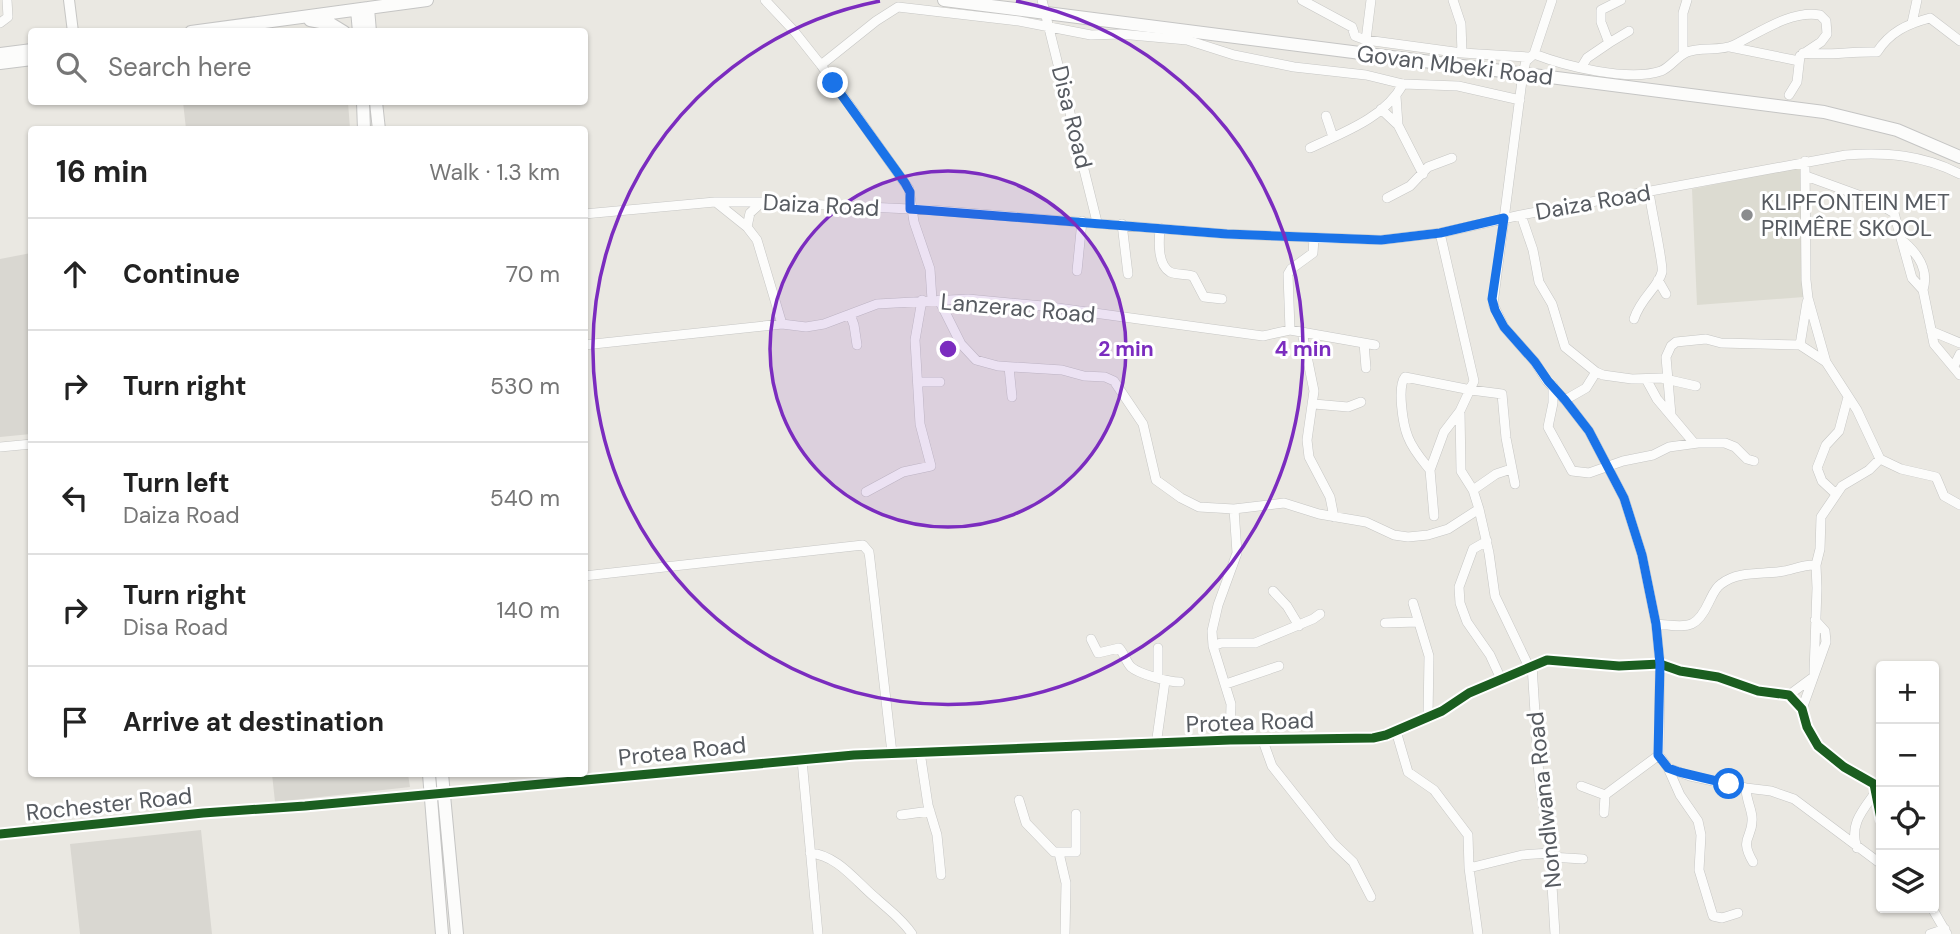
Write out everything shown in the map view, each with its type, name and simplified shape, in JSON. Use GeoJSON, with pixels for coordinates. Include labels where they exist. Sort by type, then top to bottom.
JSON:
{"type":"FeatureCollection","features":[{"type":"Feature","properties":{"kind":"main road"},"geometry":{"type":"LineString","coordinates":[[221,28],[427,0]]}},
{"type":"Feature","properties":{"kind":"main road","name":"Govan Mbeki Road"},"geometry":{"type":"LineString","coordinates":[[944,0],[1044,6],[1523,73],[1824,111],[1897,130],[1960,157]]}},
{"type":"Feature","properties":{"kind":"main road"},"geometry":{"type":"LineString","coordinates":[[360,28],[362,9]]}},
{"type":"Feature","properties":{"kind":"main road"},"geometry":{"type":"LineString","coordinates":[[362,9],[369,28]]}},
{"type":"Feature","properties":{"kind":"main road"},"geometry":{"type":"LineString","coordinates":[[296,18],[331,24],[338,28]]}},
{"type":"Feature","properties":{"kind":"main road"},"geometry":{"type":"LineString","coordinates":[[0,54],[28,50]]}},
{"type":"Feature","properties":{"kind":"main road"},"geometry":{"type":"LineString","coordinates":[[0,63],[28,60]]}},
{"type":"Feature","properties":{"kind":"main road"},"geometry":{"type":"LineString","coordinates":[[363,105],[364,126]]}},
{"type":"Feature","properties":{"kind":"main road"},"geometry":{"type":"LineString","coordinates":[[376,105],[379,126]]}},
{"type":"Feature","properties":{"kind":"main road"},"geometry":{"type":"LineString","coordinates":[[430,777],[437,793],[457,934]]}},
{"type":"Feature","properties":{"kind":"main road"},"geometry":{"type":"LineString","coordinates":[[441,777],[437,793],[442,934]]}},
{"type":"Feature","properties":{"kind":"street"},"geometry":{"type":"LineString","coordinates":[[0,23],[8,18],[7,0]]}},
{"type":"Feature","properties":{"kind":"street"},"geometry":{"type":"LineString","coordinates":[[69,0],[72,28]]}},
{"type":"Feature","properties":{"kind":"street"},"geometry":{"type":"LineString","coordinates":[[765,0],[821,65],[905,183],[910,192],[910,209],[930,269],[931,300],[915,340],[920,429],[931,466],[903,472],[866,492]]}},
{"type":"Feature","properties":{"kind":"street"},"geometry":{"type":"LineString","coordinates":[[1302,0],[1350,26],[1355,36],[1366,40],[1462,53],[1531,55],[1581,68],[1625,73],[1652,73],[1667,68],[1683,54],[1691,51],[1730,47],[1773,24],[1811,14],[1819,15],[1826,21],[1828,30],[1825,38],[1801,57],[1797,82],[1789,95]]}},
{"type":"Feature","properties":{"kind":"street"},"geometry":{"type":"LineString","coordinates":[[1366,40],[1371,0]]}},
{"type":"Feature","properties":{"kind":"street"},"geometry":{"type":"LineString","coordinates":[[1453,0],[1461,24],[1462,53]]}},
{"type":"Feature","properties":{"kind":"street"},"geometry":{"type":"LineString","coordinates":[[1552,0],[1523,73],[1493,303],[1504,327],[1589,431],[1624,498],[1634,528],[1656,624],[1660,664],[1658,755],[1698,821],[1701,835],[1699,870],[1713,916],[1717,918],[1738,913]]}},
{"type":"Feature","properties":{"kind":"street"},"geometry":{"type":"LineString","coordinates":[[1609,43],[1600,14],[1604,8],[1621,0]]}},
{"type":"Feature","properties":{"kind":"street"},"geometry":{"type":"LineString","coordinates":[[1683,54],[1683,13],[1687,0]]}},
{"type":"Feature","properties":{"kind":"street"},"geometry":{"type":"LineString","coordinates":[[1917,2],[1930,18],[1960,41]]}},
{"type":"Feature","properties":{"kind":"street"},"geometry":{"type":"LineString","coordinates":[[1912,23],[1917,2]]}},
{"type":"Feature","properties":{"kind":"street","name":"Disa Road"},"geometry":{"type":"LineString","coordinates":[[1044,6],[1097,222]]}},
{"type":"Feature","properties":{"kind":"street"},"geometry":{"type":"LineString","coordinates":[[821,65],[896,7],[1019,21],[1091,35],[1120,34],[1187,40],[1234,55],[1294,67],[1366,75],[1403,84],[1458,86],[1520,100]]}},
{"type":"Feature","properties":{"kind":"street"},"geometry":{"type":"LineString","coordinates":[[1730,47],[1801,57],[1877,52],[1886,38],[1912,23],[1930,18]]}},
{"type":"Feature","properties":{"kind":"street"},"geometry":{"type":"LineString","coordinates":[[1581,68],[1587,58],[1629,31]]}},
{"type":"Feature","properties":{"kind":"street"},"geometry":{"type":"LineString","coordinates":[[1825,38],[1837,54]]}},
{"type":"Feature","properties":{"kind":"street"},"geometry":{"type":"LineString","coordinates":[[1310,148],[1357,126],[1396,96],[1403,84]]}},
{"type":"Feature","properties":{"kind":"street"},"geometry":{"type":"LineString","coordinates":[[1396,96],[1398,125]]}},
{"type":"Feature","properties":{"kind":"street"},"geometry":{"type":"LineString","coordinates":[[1381,109],[1398,125],[1423,174]]}},
{"type":"Feature","properties":{"kind":"street"},"geometry":{"type":"LineString","coordinates":[[1326,116],[1333,137]]}},
{"type":"Feature","properties":{"kind":"street","name":"Daiza Road"},"geometry":{"type":"LineString","coordinates":[[588,214],[715,202],[762,202],[910,209],[1314,238],[1381,240],[1440,233],[1504,218],[1846,155],[1895,154],[1934,162],[1960,174]]}},
{"type":"Feature","properties":{"kind":"street"},"geometry":{"type":"LineString","coordinates":[[1387,198],[1410,186],[1431,166],[1452,158]]}},
{"type":"Feature","properties":{"kind":"street"},"geometry":{"type":"LineString","coordinates":[[1805,161],[1806,280],[1808,298],[1826,362],[1848,397],[1880,459],[1901,469],[1936,477],[1944,496],[1960,505]]}},
{"type":"Feature","properties":{"kind":"street"},"geometry":{"type":"LineString","coordinates":[[1806,176],[1891,209],[1897,218],[1912,278],[1923,290],[1936,348],[1960,375]]}},
{"type":"Feature","properties":{"kind":"street"},"geometry":{"type":"LineString","coordinates":[[1634,318],[1639,304],[1658,280],[1663,268],[1648,191]]}},
{"type":"Feature","properties":{"kind":"street"},"geometry":{"type":"LineString","coordinates":[[715,202],[747,227],[761,250],[782,324]]}},
{"type":"Feature","properties":{"kind":"street"},"geometry":{"type":"LineString","coordinates":[[747,227],[750,213],[762,202]]}},
{"type":"Feature","properties":{"kind":"street"},"geometry":{"type":"LineString","coordinates":[[1521,215],[1533,250],[1539,282],[1552,303],[1562,341],[1569,351],[1596,372],[1623,378],[1668,380],[1696,386]]}},
{"type":"Feature","properties":{"kind":"street"},"geometry":{"type":"LineString","coordinates":[[1077,271],[1082,221]]}},
{"type":"Feature","properties":{"kind":"street"},"geometry":{"type":"LineString","coordinates":[[1122,224],[1128,274]]}},
{"type":"Feature","properties":{"kind":"street"},"geometry":{"type":"LineString","coordinates":[[1160,228],[1161,256],[1167,269],[1193,276],[1200,293],[1206,299],[1222,299]]}},
{"type":"Feature","properties":{"kind":"street"},"geometry":{"type":"LineString","coordinates":[[1434,516],[1430,470],[1444,432],[1460,411],[1474,381],[1440,233]]}},
{"type":"Feature","properties":{"kind":"street"},"geometry":{"type":"LineString","coordinates":[[1290,330],[1289,271],[1313,253],[1314,238]]}},
{"type":"Feature","properties":{"kind":"street"},"geometry":{"type":"LineString","coordinates":[[1904,242],[1920,258],[1926,282],[1923,290]]}},
{"type":"Feature","properties":{"kind":"street"},"geometry":{"type":"LineString","coordinates":[[1658,280],[1666,294]]}},
{"type":"Feature","properties":{"kind":"street"},"geometry":{"type":"LineString","coordinates":[[1800,345],[1808,298]]}},
{"type":"Feature","properties":{"kind":"street"},"geometry":{"type":"LineString","coordinates":[[931,300],[971,357],[981,363],[1009,368],[1062,370],[1113,380],[1142,421],[1158,483],[1195,506],[1234,509],[1280,502],[1334,517],[1366,522],[1399,537],[1415,537],[1448,529],[1479,509]]}},
{"type":"Feature","properties":{"kind":"street","name":"Lanzerac Road"},"geometry":{"type":"LineString","coordinates":[[588,345],[782,324],[813,326],[877,304],[980,300],[1267,336],[1290,330],[1375,345]]}},
{"type":"Feature","properties":{"kind":"street"},"geometry":{"type":"LineString","coordinates":[[850,314],[857,345]]}},
{"type":"Feature","properties":{"kind":"street"},"geometry":{"type":"LineString","coordinates":[[1931,331],[1960,343]]}},
{"type":"Feature","properties":{"kind":"street"},"geometry":{"type":"LineString","coordinates":[[1302,332],[1313,381],[1314,404],[1307,440],[1309,457],[1332,502],[1334,517]]}},
{"type":"Feature","properties":{"kind":"street"},"geometry":{"type":"LineString","coordinates":[[1671,415],[1666,362],[1671,346],[1681,341],[1706,339],[1721,343],[1800,345],[1826,362]]}},
{"type":"Feature","properties":{"kind":"street"},"geometry":{"type":"LineString","coordinates":[[1364,343],[1366,368]]}},
{"type":"Feature","properties":{"kind":"street"},"geometry":{"type":"LineString","coordinates":[[1954,366],[1960,354]]}},
{"type":"Feature","properties":{"kind":"street"},"geometry":{"type":"LineString","coordinates":[[1009,368],[1012,397]]}},
{"type":"Feature","properties":{"kind":"street"},"geometry":{"type":"LineString","coordinates":[[1565,400],[1586,388],[1596,372]]}},
{"type":"Feature","properties":{"kind":"street"},"geometry":{"type":"LineString","coordinates":[[1430,470],[1407,436],[1401,400],[1402,379],[1415,378],[1502,394],[1506,438],[1515,484]]}},
{"type":"Feature","properties":{"kind":"street"},"geometry":{"type":"LineString","coordinates":[[1646,379],[1694,443]]}},
{"type":"Feature","properties":{"kind":"street"},"geometry":{"type":"LineString","coordinates":[[919,382],[940,383]]}},
{"type":"Feature","properties":{"kind":"street"},"geometry":{"type":"LineString","coordinates":[[1553,386],[1548,427],[1569,468],[1582,474],[1653,455],[1669,447],[1694,443],[1725,443],[1735,447],[1743,457],[1754,461]]}},
{"type":"Feature","properties":{"kind":"street"},"geometry":{"type":"LineString","coordinates":[[1836,494],[1822,481],[1818,468],[1826,445],[1839,430],[1848,397]]}},
{"type":"Feature","properties":{"kind":"street"},"geometry":{"type":"LineString","coordinates":[[1314,404],[1348,407],[1361,402]]}},
{"type":"Feature","properties":{"kind":"street"},"geometry":{"type":"LineString","coordinates":[[1460,411],[1461,471],[1473,490],[1479,509],[1495,596],[1531,666]]}},
{"type":"Feature","properties":{"kind":"street"},"geometry":{"type":"LineString","coordinates":[[0,447],[28,444]]}},
{"type":"Feature","properties":{"kind":"street"},"geometry":{"type":"LineString","coordinates":[[1439,444],[1459,449]]}},
{"type":"Feature","properties":{"kind":"street"},"geometry":{"type":"LineString","coordinates":[[1802,709],[1813,676],[1816,565],[1820,549],[1821,517],[1842,486],[1869,470],[1880,459]]}},
{"type":"Feature","properties":{"kind":"street"},"geometry":{"type":"LineString","coordinates":[[1473,490],[1496,474],[1511,469]]}},
{"type":"Feature","properties":{"kind":"street"},"geometry":{"type":"LineString","coordinates":[[1230,740],[1231,704],[1213,646],[1212,632],[1214,618],[1237,554],[1234,509]]}},
{"type":"Feature","properties":{"kind":"street"},"geometry":{"type":"LineString","coordinates":[[1486,541],[1473,549],[1459,594],[1463,613],[1490,655],[1501,679]]}},
{"type":"Feature","properties":{"kind":"street"},"geometry":{"type":"LineString","coordinates":[[588,576],[863,545],[867,548],[870,560],[892,753]]}},
{"type":"Feature","properties":{"kind":"street"},"geometry":{"type":"LineString","coordinates":[[1656,624],[1683,626],[1696,623],[1715,590],[1724,582],[1750,573],[1784,571],[1802,565],[1816,565]]}},
{"type":"Feature","properties":{"kind":"street"},"geometry":{"type":"LineString","coordinates":[[1273,591],[1287,606],[1298,626]]}},
{"type":"Feature","properties":{"kind":"street"},"geometry":{"type":"LineString","coordinates":[[1413,603],[1429,656],[1429,717]]}},
{"type":"Feature","properties":{"kind":"street"},"geometry":{"type":"LineString","coordinates":[[1213,646],[1222,643],[1255,643],[1320,614]]}},
{"type":"Feature","properties":{"kind":"street"},"geometry":{"type":"LineString","coordinates":[[1385,623],[1417,622]]}},
{"type":"Feature","properties":{"kind":"street"},"geometry":{"type":"LineString","coordinates":[[1091,639],[1098,653],[1119,648],[1135,670],[1180,682]]}},
{"type":"Feature","properties":{"kind":"street"},"geometry":{"type":"LineString","coordinates":[[1638,664],[1659,647]]}},
{"type":"Feature","properties":{"kind":"street"},"geometry":{"type":"LineString","coordinates":[[1156,745],[1162,679],[1158,648]]}},
{"type":"Feature","properties":{"kind":"street","name":"Protea Road"},"geometry":{"type":"LineString","coordinates":[[588,777],[892,753],[1156,745],[1230,740],[1373,738],[1429,717],[1501,679],[1553,659],[1605,665],[1660,664],[1680,671],[1718,677],[1758,691],[1789,695]]}},
{"type":"Feature","properties":{"kind":"street"},"geometry":{"type":"LineString","coordinates":[[1226,684],[1279,666]]}},
{"type":"Feature","properties":{"kind":"street","name":"Nondlwana Road"},"geometry":{"type":"LineString","coordinates":[[1531,666],[1555,934]]}},
{"type":"Feature","properties":{"kind":"street"},"geometry":{"type":"LineString","coordinates":[[1813,676],[1789,695],[1802,709],[1807,727],[1818,746],[1844,767],[1874,784],[1876,797]]}},
{"type":"Feature","properties":{"kind":"street"},"geometry":{"type":"LineString","coordinates":[[1396,731],[1408,772],[1434,790],[1467,832],[1478,934]]}},
{"type":"Feature","properties":{"kind":"street"},"geometry":{"type":"LineString","coordinates":[[1263,741],[1272,766],[1333,843],[1353,862],[1371,897]]}},
{"type":"Feature","properties":{"kind":"street"},"geometry":{"type":"LineString","coordinates":[[920,752],[937,835],[941,875]]}},
{"type":"Feature","properties":{"kind":"street"},"geometry":{"type":"LineString","coordinates":[[1604,813],[1605,795],[1658,755]]}},
{"type":"Feature","properties":{"kind":"street"},"geometry":{"type":"LineString","coordinates":[[802,760],[818,934]]}},
{"type":"Feature","properties":{"kind":"street"},"geometry":{"type":"LineString","coordinates":[[1668,768],[1690,776],[1745,788],[1771,790],[1794,799],[1876,861]]}},
{"type":"Feature","properties":{"kind":"street","name":"Protea Road"},"geometry":{"type":"LineString","coordinates":[[437,793],[569,778]]}},
{"type":"Feature","properties":{"kind":"street"},"geometry":{"type":"LineString","coordinates":[[1581,786],[1605,795]]}},
{"type":"Feature","properties":{"kind":"street"},"geometry":{"type":"LineString","coordinates":[[1745,788],[1752,820],[1746,836],[1746,846],[1754,862]]}},
{"type":"Feature","properties":{"kind":"street","name":"Rochester Road"},"geometry":{"type":"LineString","coordinates":[[0,834],[437,793]]}},
{"type":"Feature","properties":{"kind":"street"},"geometry":{"type":"LineString","coordinates":[[1840,835],[1849,831],[1875,793]]}},
{"type":"Feature","properties":{"kind":"street"},"geometry":{"type":"LineString","coordinates":[[1018,800],[1023,820],[1054,852],[1076,852],[1076,814]]}},
{"type":"Feature","properties":{"kind":"street"},"geometry":{"type":"LineString","coordinates":[[901,815],[930,811]]}},
{"type":"Feature","properties":{"kind":"street"},"geometry":{"type":"LineString","coordinates":[[1855,823],[1857,848]]}},
{"type":"Feature","properties":{"kind":"street"},"geometry":{"type":"LineString","coordinates":[[810,853],[823,855],[844,868],[901,919],[912,934]]}},
{"type":"Feature","properties":{"kind":"street"},"geometry":{"type":"LineString","coordinates":[[1059,853],[1066,883],[1065,934]]}},
{"type":"Feature","properties":{"kind":"street"},"geometry":{"type":"LineString","coordinates":[[1469,868],[1522,855],[1583,859]]}},
{"type":"Feature","properties":{"kind":"street"},"geometry":{"type":"LineString","coordinates":[[1930,934],[1946,931],[1935,913]]}},
{"type":"Feature","properties":{"kind":"shaded area"},"geometry":{"type":"Polygon","coordinates":[[[183,105],[348,105],[350,126],[186,126],[183,105]]]}},
{"type":"Feature","properties":{"kind":"shaded area","name":"KLIPFONTEIN MET PRIMÊRE SKOOL"},"geometry":{"type":"Polygon","coordinates":[[[1801,167],[1804,297],[1697,305],[1692,189],[1801,167]]]}},
{"type":"Feature","properties":{"kind":"shaded area"},"geometry":{"type":"Polygon","coordinates":[[[28,254],[28,434],[0,437],[0,259],[28,254]]]}},
{"type":"Feature","properties":{"kind":"shaded area"},"geometry":{"type":"Polygon","coordinates":[[[272,777],[408,777],[410,787],[275,802],[272,777]]]}},
{"type":"Feature","properties":{"kind":"shaded area"},"geometry":{"type":"Polygon","coordinates":[[[201,830],[212,934],[80,934],[70,844],[201,830]]]}},
{"type":"Feature","properties":{"kind":"cycle path"},"geometry":{"type":"LineString","coordinates":[[0,834],[203,813],[854,755],[1230,740],[1373,738],[1442,711],[1469,693],[1547,660],[1619,666],[1660,664],[1680,671],[1718,677],[1758,691],[1789,695],[1802,709],[1807,727],[1818,746],[1844,767],[1874,784],[1876,794]]}},
{"type":"Feature","properties":{"kind":"place","name":"KLIPFONTEIN MET PRIMÊRE SKOOL"},"geometry":{"type":"Point","coordinates":[1747,215]}},
{"type":"Feature","properties":{"kind":"route"},"geometry":{"type":"LineString","coordinates":[[833,83],[905,183],[910,192],[910,209],[1227,234],[1381,240],[1440,233],[1504,218],[1492,299],[1495,310],[1504,327],[1589,431],[1624,498],[1642,555],[1656,624],[1660,664],[1658,755],[1668,768],[1690,776],[1729,784]]}}]}
